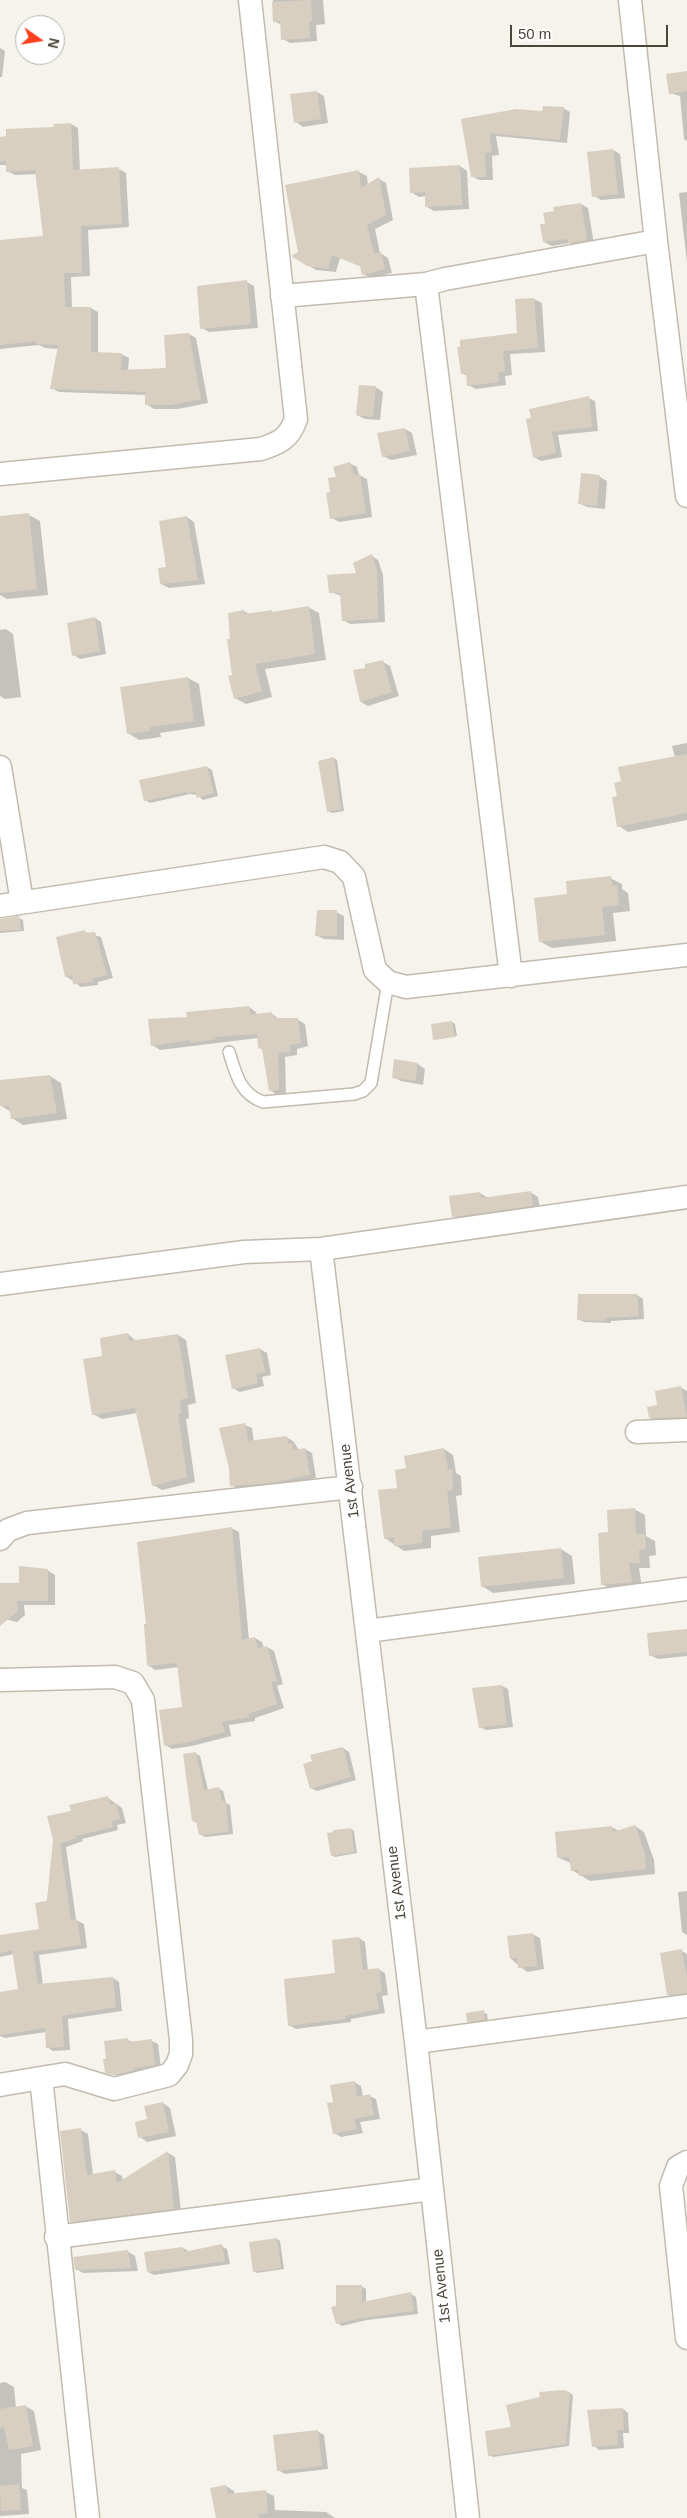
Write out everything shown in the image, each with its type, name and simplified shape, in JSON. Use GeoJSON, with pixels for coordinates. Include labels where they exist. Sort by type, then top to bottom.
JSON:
{"type":"FeatureCollection","features":[{"type":"Feature","properties":{"kind":"street"},"geometry":{"type":"LineString","coordinates":[[0,474],[261,449],[281,442],[291,433],[296,419],[250,0]]}},
{"type":"Feature","properties":{"kind":"street"},"geometry":{"type":"LineString","coordinates":[[630,0],[656,242],[681,388],[687,496]]}},
{"type":"Feature","properties":{"kind":"street"},"geometry":{"type":"LineString","coordinates":[[282,296],[426,284],[445,279],[656,242]]}},
{"type":"Feature","properties":{"kind":"street"},"geometry":{"type":"LineString","coordinates":[[426,284],[511,976]]}},
{"type":"Feature","properties":{"kind":"street"},"geometry":{"type":"LineString","coordinates":[[0,767],[22,902]]}},
{"type":"Feature","properties":{"kind":"street"},"geometry":{"type":"LineString","coordinates":[[0,906],[324,858],[340,862],[354,877],[375,970],[388,982],[406,987],[687,955]]}},
{"type":"Feature","properties":{"kind":"street"},"geometry":{"type":"LineString","coordinates":[[0,1284],[244,1252],[321,1249],[687,1196]]}},
{"type":"Feature","properties":{"kind":"street","name":"1st Avenue"},"geometry":{"type":"LineString","coordinates":[[321,1249],[416,2042],[468,2518]]}},
{"type":"Feature","properties":{"kind":"street"},"geometry":{"type":"LineString","coordinates":[[637,1432],[687,1430]]}},
{"type":"Feature","properties":{"kind":"street"},"geometry":{"type":"LineString","coordinates":[[0,1539],[8,1530],[27,1523],[351,1487]]}},
{"type":"Feature","properties":{"kind":"street"},"geometry":{"type":"LineString","coordinates":[[367,1631],[687,1589]]}},
{"type":"Feature","properties":{"kind":"street"},"geometry":{"type":"LineString","coordinates":[[0,1680],[115,1678],[133,1683],[143,1700],[181,2040],[181,2054],[177,2065],[169,2075],[114,2090],[65,2074],[0,2085]]}},
{"type":"Feature","properties":{"kind":"street"},"geometry":{"type":"LineString","coordinates":[[416,2042],[687,2006]]}},
{"type":"Feature","properties":{"kind":"street"},"geometry":{"type":"LineString","coordinates":[[41,2078],[56,2237],[88,2518]]}},
{"type":"Feature","properties":{"kind":"street"},"geometry":{"type":"LineString","coordinates":[[687,2162],[678,2167],[671,2186],[687,2338]]}},
{"type":"Feature","properties":{"kind":"street"},"geometry":{"type":"LineString","coordinates":[[56,2237],[432,2189]]}},
{"type":"Feature","properties":{"kind":"lane"},"geometry":{"type":"LineString","coordinates":[[229,1052],[238,1079],[251,1097],[263,1102],[354,1094],[363,1090],[371,1083],[388,982]]}},
{"type":"Feature","properties":{"kind":"building"},"geometry":{"type":"Polygon","coordinates":[[[311,0],[312,21],[309,21],[310,38],[281,40],[280,21],[273,22],[272,2],[311,0]]]}},
{"type":"Feature","properties":{"kind":"building"},"geometry":{"type":"Polygon","coordinates":[[[687,71],[687,91],[669,94],[666,74],[687,71]]]}},
{"type":"Feature","properties":{"kind":"building"},"geometry":{"type":"Polygon","coordinates":[[[317,91],[321,119],[294,123],[290,94],[317,91]]]}},
{"type":"Feature","properties":{"kind":"building"},"geometry":{"type":"Polygon","coordinates":[[[543,106],[564,107],[560,140],[489,133],[492,152],[485,153],[486,177],[471,177],[461,119],[516,109],[542,111],[543,106]]]}},
{"type":"Feature","properties":{"kind":"building"},"geometry":{"type":"Polygon","coordinates":[[[71,123],[73,170],[119,167],[122,224],[81,226],[82,273],[64,273],[65,307],[91,307],[91,352],[122,353],[121,370],[166,368],[164,335],[189,333],[201,399],[170,405],[145,405],[145,392],[50,389],[58,345],[36,344],[36,341],[0,345],[0,240],[43,236],[35,170],[6,172],[6,161],[0,162],[0,137],[6,136],[6,129],[54,127],[53,124],[71,123]]]}},
{"type":"Feature","properties":{"kind":"building"},"geometry":{"type":"Polygon","coordinates":[[[613,149],[618,194],[592,197],[587,152],[613,149]]]}},
{"type":"Feature","properties":{"kind":"building"},"geometry":{"type":"Polygon","coordinates":[[[460,165],[462,205],[425,207],[425,192],[410,193],[409,168],[460,165]]]}},
{"type":"Feature","properties":{"kind":"building"},"geometry":{"type":"Polygon","coordinates":[[[359,170],[361,188],[379,177],[386,215],[367,225],[374,254],[381,252],[385,269],[362,275],[360,266],[332,255],[328,269],[307,266],[291,256],[298,252],[285,185],[359,170]]]}},
{"type":"Feature","properties":{"kind":"building"},"geometry":{"type":"Polygon","coordinates":[[[581,203],[587,240],[568,243],[568,239],[543,242],[540,224],[545,224],[543,213],[554,211],[553,207],[581,203]]]}},
{"type":"Feature","properties":{"kind":"building"},"geometry":{"type":"Polygon","coordinates":[[[247,280],[251,324],[200,329],[197,286],[247,280]]]}},
{"type":"Feature","properties":{"kind":"building"},"geometry":{"type":"Polygon","coordinates":[[[534,298],[538,348],[503,351],[505,371],[498,372],[499,382],[467,386],[466,373],[461,374],[457,347],[460,347],[460,340],[517,333],[515,299],[534,298]]]}},
{"type":"Feature","properties":{"kind":"building"},"geometry":{"type":"Polygon","coordinates":[[[359,385],[376,386],[373,417],[356,415],[359,385]]]}},
{"type":"Feature","properties":{"kind":"building"},"geometry":{"type":"Polygon","coordinates":[[[589,396],[592,427],[552,432],[556,453],[533,458],[526,419],[531,418],[529,409],[589,396]]]}},
{"type":"Feature","properties":{"kind":"building"},"geometry":{"type":"Polygon","coordinates":[[[405,428],[410,451],[382,457],[377,433],[405,428]]]}},
{"type":"Feature","properties":{"kind":"building"},"geometry":{"type":"Polygon","coordinates":[[[350,462],[354,475],[360,474],[366,513],[330,519],[326,493],[330,492],[328,478],[336,477],[333,467],[350,462]]]}},
{"type":"Feature","properties":{"kind":"building"},"geometry":{"type":"Polygon","coordinates":[[[581,473],[600,475],[597,506],[578,504],[581,473]]]}},
{"type":"Feature","properties":{"kind":"building"},"geometry":{"type":"Polygon","coordinates":[[[29,513],[37,589],[0,593],[0,516],[29,513]]]}},
{"type":"Feature","properties":{"kind":"building"},"geometry":{"type":"Polygon","coordinates":[[[187,516],[198,580],[160,584],[158,568],[166,567],[159,521],[187,516]]]}},
{"type":"Feature","properties":{"kind":"building"},"geometry":{"type":"Polygon","coordinates":[[[372,554],[377,571],[378,619],[342,621],[340,593],[329,593],[327,575],[356,573],[353,563],[372,554]]]}},
{"type":"Feature","properties":{"kind":"building"},"geometry":{"type":"Polygon","coordinates":[[[309,606],[315,654],[255,664],[262,691],[234,699],[228,676],[232,675],[227,639],[230,639],[228,613],[244,610],[245,614],[272,610],[272,612],[309,606]]]}},
{"type":"Feature","properties":{"kind":"building"},"geometry":{"type":"Polygon","coordinates":[[[95,617],[100,651],[72,656],[67,623],[95,617]]]}},
{"type":"Feature","properties":{"kind":"building"},"geometry":{"type":"Polygon","coordinates":[[[383,660],[392,692],[360,702],[353,670],[365,668],[365,664],[383,660]]]}},
{"type":"Feature","properties":{"kind":"building"},"geometry":{"type":"Polygon","coordinates":[[[188,677],[194,721],[150,727],[150,731],[127,734],[120,687],[188,677]]]}},
{"type":"Feature","properties":{"kind":"building"},"geometry":{"type":"Polygon","coordinates":[[[687,754],[687,813],[617,827],[612,797],[617,796],[614,783],[621,781],[618,767],[687,754]]]}},
{"type":"Feature","properties":{"kind":"building"},"geometry":{"type":"Polygon","coordinates":[[[334,757],[341,809],[327,812],[318,761],[334,757]]]}},
{"type":"Feature","properties":{"kind":"building"},"geometry":{"type":"Polygon","coordinates":[[[207,766],[214,793],[197,798],[195,792],[187,794],[187,792],[144,801],[139,780],[207,766]]]}},
{"type":"Feature","properties":{"kind":"building"},"geometry":{"type":"Polygon","coordinates":[[[611,876],[612,886],[617,885],[619,905],[602,907],[605,935],[539,942],[534,898],[567,894],[566,881],[611,876]]]}},
{"type":"Feature","properties":{"kind":"building"},"geometry":{"type":"Polygon","coordinates":[[[317,910],[337,910],[337,936],[315,936],[317,910]]]}},
{"type":"Feature","properties":{"kind":"building"},"geometry":{"type":"Polygon","coordinates":[[[19,916],[21,930],[0,931],[0,919],[19,916]]]}},
{"type":"Feature","properties":{"kind":"building"},"geometry":{"type":"Polygon","coordinates":[[[85,930],[85,933],[95,932],[107,975],[92,979],[93,982],[73,984],[72,975],[65,977],[56,937],[85,930]]]}},
{"type":"Feature","properties":{"kind":"building"},"geometry":{"type":"Polygon","coordinates":[[[249,1006],[250,1015],[271,1012],[275,1018],[298,1018],[301,1043],[290,1045],[290,1052],[278,1053],[279,1090],[269,1091],[262,1049],[258,1048],[257,1034],[215,1037],[216,1039],[190,1043],[190,1040],[151,1046],[148,1019],[187,1017],[186,1012],[249,1006]]]}},
{"type":"Feature","properties":{"kind":"building"},"geometry":{"type":"Polygon","coordinates":[[[452,1021],[455,1037],[433,1040],[431,1024],[452,1021]]]}},
{"type":"Feature","properties":{"kind":"building"},"geometry":{"type":"Polygon","coordinates":[[[394,1059],[418,1063],[415,1081],[392,1078],[394,1059]]]}},
{"type":"Feature","properties":{"kind":"building"},"geometry":{"type":"Polygon","coordinates":[[[50,1075],[57,1113],[11,1119],[9,1106],[0,1106],[0,1080],[50,1075]]]}},
{"type":"Feature","properties":{"kind":"building"},"geometry":{"type":"Polygon","coordinates":[[[531,1191],[533,1206],[452,1217],[449,1196],[480,1192],[481,1198],[531,1191]]]}},
{"type":"Feature","properties":{"kind":"building"},"geometry":{"type":"Polygon","coordinates":[[[578,1294],[637,1294],[639,1316],[605,1318],[605,1321],[577,1320],[578,1294]]]}},
{"type":"Feature","properties":{"kind":"building"},"geometry":{"type":"Polygon","coordinates":[[[128,1333],[129,1341],[178,1334],[188,1398],[180,1400],[181,1413],[178,1414],[187,1477],[152,1486],[135,1408],[92,1415],[83,1359],[102,1356],[100,1338],[128,1333]]]}},
{"type":"Feature","properties":{"kind":"building"},"geometry":{"type":"Polygon","coordinates":[[[260,1348],[265,1372],[256,1374],[258,1383],[232,1389],[225,1355],[260,1348]]]}},
{"type":"Feature","properties":{"kind":"building"},"geometry":{"type":"Polygon","coordinates":[[[681,1386],[687,1417],[649,1418],[647,1407],[657,1405],[655,1391],[681,1386]]]}},
{"type":"Feature","properties":{"kind":"building"},"geometry":{"type":"Polygon","coordinates":[[[245,1423],[248,1441],[287,1436],[288,1443],[292,1443],[293,1450],[305,1448],[310,1475],[271,1483],[230,1486],[229,1468],[219,1428],[245,1423]]]}},
{"type":"Feature","properties":{"kind":"building"},"geometry":{"type":"Polygon","coordinates":[[[444,1448],[448,1469],[452,1469],[453,1490],[447,1491],[451,1527],[422,1531],[422,1543],[394,1546],[394,1537],[384,1539],[378,1490],[397,1488],[395,1470],[406,1468],[404,1456],[444,1448]]]}},
{"type":"Feature","properties":{"kind":"building"},"geometry":{"type":"Polygon","coordinates":[[[635,1508],[636,1534],[645,1534],[646,1549],[639,1550],[640,1563],[629,1563],[632,1582],[601,1585],[598,1533],[608,1532],[607,1510],[635,1508]]]}},
{"type":"Feature","properties":{"kind":"building"},"geometry":{"type":"Polygon","coordinates":[[[232,1527],[242,1640],[255,1637],[258,1648],[267,1646],[277,1681],[271,1682],[277,1704],[248,1714],[249,1717],[222,1722],[225,1732],[184,1743],[164,1746],[159,1710],[182,1707],[177,1663],[147,1666],[144,1624],[146,1624],[137,1542],[232,1527]]]}},
{"type":"Feature","properties":{"kind":"building"},"geometry":{"type":"Polygon","coordinates":[[[561,1548],[564,1578],[481,1587],[478,1557],[561,1548]]]}},
{"type":"Feature","properties":{"kind":"building"},"geometry":{"type":"Polygon","coordinates":[[[19,1566],[48,1569],[48,1601],[17,1601],[18,1611],[0,1626],[0,1583],[19,1583],[19,1566]]]}},
{"type":"Feature","properties":{"kind":"building"},"geometry":{"type":"Polygon","coordinates":[[[687,1629],[687,1652],[649,1656],[647,1633],[687,1629]]]}},
{"type":"Feature","properties":{"kind":"building"},"geometry":{"type":"Polygon","coordinates":[[[502,1685],[507,1724],[479,1728],[472,1688],[502,1685]]]}},
{"type":"Feature","properties":{"kind":"building"},"geometry":{"type":"Polygon","coordinates":[[[343,1747],[351,1777],[310,1789],[303,1764],[312,1761],[310,1755],[343,1747]]]}},
{"type":"Feature","properties":{"kind":"building"},"geometry":{"type":"Polygon","coordinates":[[[196,1752],[204,1790],[219,1787],[222,1801],[226,1801],[229,1832],[199,1835],[196,1821],[192,1821],[183,1754],[196,1752]]]}},
{"type":"Feature","properties":{"kind":"building"},"geometry":{"type":"Polygon","coordinates":[[[108,1796],[110,1805],[116,1803],[120,1819],[111,1821],[113,1827],[76,1836],[77,1838],[60,1844],[71,1920],[77,1919],[81,1945],[33,1952],[38,1984],[113,1977],[116,2007],[62,2016],[64,2047],[46,2048],[45,2028],[0,2035],[0,1992],[18,1989],[12,1950],[0,1953],[0,1935],[39,1929],[35,1903],[46,1901],[47,1899],[53,1840],[47,1816],[71,1811],[69,1805],[108,1796]]]}},
{"type":"Feature","properties":{"kind":"building"},"geometry":{"type":"Polygon","coordinates":[[[635,1825],[645,1854],[646,1869],[579,1876],[578,1870],[571,1871],[569,1857],[557,1858],[555,1832],[612,1826],[613,1832],[635,1825]]]}},
{"type":"Feature","properties":{"kind":"building"},"geometry":{"type":"Polygon","coordinates":[[[351,1828],[354,1852],[331,1856],[327,1833],[333,1832],[333,1830],[351,1828]]]}},
{"type":"Feature","properties":{"kind":"building"},"geometry":{"type":"Polygon","coordinates":[[[533,1933],[537,1966],[518,1968],[517,1958],[510,1959],[507,1936],[533,1933]]]}},
{"type":"Feature","properties":{"kind":"building"},"geometry":{"type":"Polygon","coordinates":[[[359,1937],[363,1970],[379,1968],[382,1992],[376,1993],[379,2009],[345,2016],[345,2019],[288,2026],[284,1979],[335,1973],[332,1940],[359,1937]]]}},
{"type":"Feature","properties":{"kind":"building"},"geometry":{"type":"Polygon","coordinates":[[[682,1949],[687,1978],[687,1993],[667,1995],[660,1953],[682,1949]]]}},
{"type":"Feature","properties":{"kind":"building"},"geometry":{"type":"Polygon","coordinates":[[[484,2010],[485,2020],[467,2022],[466,2013],[484,2010]]]}},
{"type":"Feature","properties":{"kind":"building"},"geometry":{"type":"Polygon","coordinates":[[[128,2038],[129,2042],[152,2039],[155,2065],[134,2068],[134,2070],[114,2075],[105,2073],[103,2059],[106,2059],[104,2041],[128,2038]]]}},
{"type":"Feature","properties":{"kind":"building"},"geometry":{"type":"Polygon","coordinates":[[[355,2081],[357,2097],[370,2094],[374,2115],[354,2119],[357,2129],[333,2134],[327,2103],[333,2102],[330,2085],[355,2081]]]}},
{"type":"Feature","properties":{"kind":"building"},"geometry":{"type":"Polygon","coordinates":[[[163,2102],[169,2132],[138,2138],[135,2122],[147,2119],[144,2106],[163,2102]]]}},
{"type":"Feature","properties":{"kind":"building"},"geometry":{"type":"Polygon","coordinates":[[[81,2128],[87,2175],[115,2170],[117,2183],[168,2151],[174,2209],[70,2222],[60,2131],[81,2128]]]}},
{"type":"Feature","properties":{"kind":"building"},"geometry":{"type":"Polygon","coordinates":[[[277,2238],[281,2268],[253,2272],[249,2242],[277,2238]]]}},
{"type":"Feature","properties":{"kind":"building"},"geometry":{"type":"Polygon","coordinates":[[[222,2244],[225,2261],[147,2272],[144,2252],[183,2247],[184,2252],[222,2244]]]}},
{"type":"Feature","properties":{"kind":"building"},"geometry":{"type":"Polygon","coordinates":[[[128,2250],[131,2268],[75,2270],[73,2257],[128,2250]]]}},
{"type":"Feature","properties":{"kind":"building"},"geometry":{"type":"Polygon","coordinates":[[[336,2285],[362,2285],[362,2302],[411,2292],[414,2311],[362,2318],[336,2324],[331,2307],[336,2306],[336,2285]]]}},
{"type":"Feature","properties":{"kind":"building"},"geometry":{"type":"Polygon","coordinates":[[[564,2390],[570,2392],[566,2444],[488,2456],[485,2431],[511,2427],[506,2405],[540,2397],[539,2392],[564,2390]]]}},
{"type":"Feature","properties":{"kind":"building"},"geometry":{"type":"Polygon","coordinates":[[[26,2405],[33,2446],[9,2450],[4,2427],[0,2428],[0,2409],[26,2405]]]}},
{"type":"Feature","properties":{"kind":"building"},"geometry":{"type":"Polygon","coordinates":[[[623,2408],[624,2430],[617,2430],[618,2445],[592,2447],[587,2410],[623,2408]]]}},
{"type":"Feature","properties":{"kind":"building"},"geometry":{"type":"Polygon","coordinates":[[[318,2430],[322,2466],[277,2471],[273,2435],[318,2430]]]}},
{"type":"Feature","properties":{"kind":"building"},"geometry":{"type":"Polygon","coordinates":[[[19,2484],[21,2510],[1,2511],[0,2486],[19,2484]]]}},
{"type":"Feature","properties":{"kind":"building"},"geometry":{"type":"Polygon","coordinates":[[[226,2485],[228,2494],[266,2490],[268,2513],[258,2514],[259,2518],[216,2518],[210,2488],[226,2485]]]}}]}
